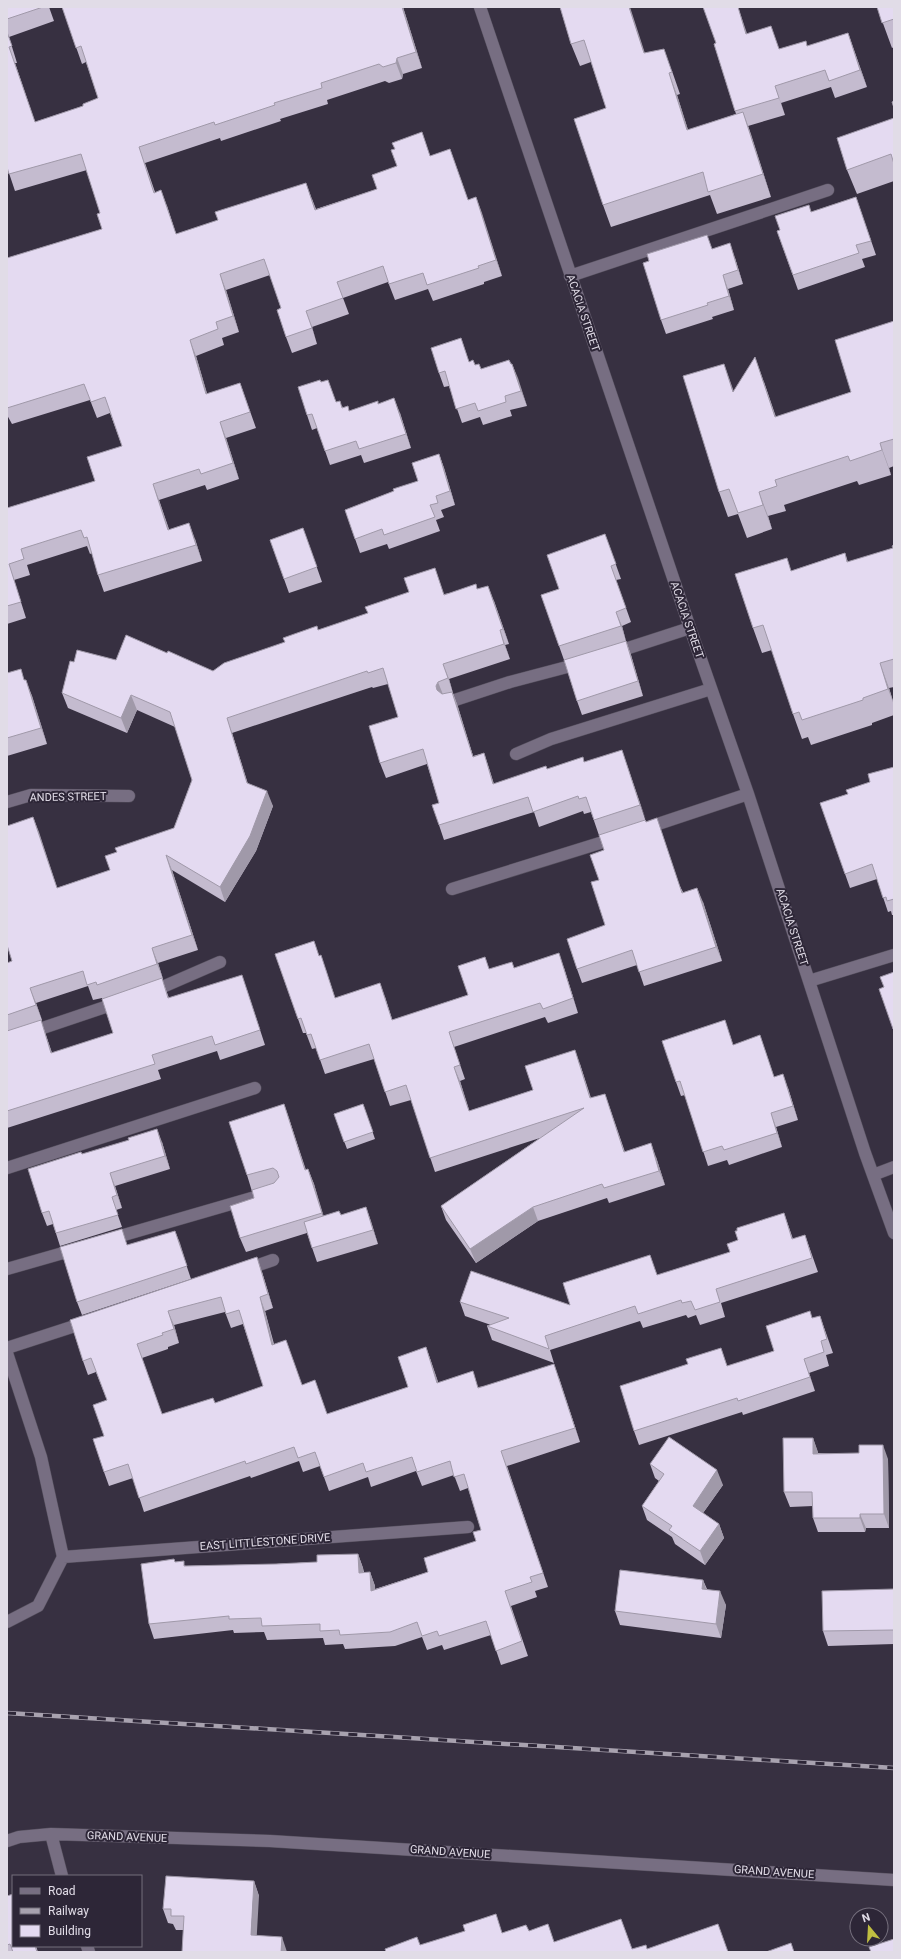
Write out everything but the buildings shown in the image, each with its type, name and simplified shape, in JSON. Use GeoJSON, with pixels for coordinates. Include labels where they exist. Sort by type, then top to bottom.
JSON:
{"type":"FeatureCollection","features":[{"type":"Feature","properties":{"kind":"street","name":"ACACIA STREET"},"geometry":{"type":"LineString","coordinates":[[480,7],[570,276],[748,794],[873,1175],[894,1234]]}},
{"type":"Feature","properties":{"kind":"street"},"geometry":{"type":"LineString","coordinates":[[570,276],[828,190]]}},
{"type":"Feature","properties":{"kind":"street"},"geometry":{"type":"LineString","coordinates":[[449,702],[510,682],[597,658],[690,628]]}},
{"type":"Feature","properties":{"kind":"street"},"geometry":{"type":"LineString","coordinates":[[516,754],[551,739],[711,689]]}},
{"type":"Feature","properties":{"kind":"street"},"geometry":{"type":"LineString","coordinates":[[452,889],[748,794]]}},
{"type":"Feature","properties":{"kind":"street","name":"ANDES STREET"},"geometry":{"type":"LineString","coordinates":[[7,802],[31,795],[129,796]]}},
{"type":"Feature","properties":{"kind":"street"},"geometry":{"type":"LineString","coordinates":[[809,981],[894,956]]}},
{"type":"Feature","properties":{"kind":"street"},"geometry":{"type":"LineString","coordinates":[[7,1040],[137,997],[220,962]]}},
{"type":"Feature","properties":{"kind":"street"},"geometry":{"type":"LineString","coordinates":[[7,1168],[255,1088]]}},
{"type":"Feature","properties":{"kind":"street"},"geometry":{"type":"LineString","coordinates":[[873,1175],[894,1167]]}},
{"type":"Feature","properties":{"kind":"street"},"geometry":{"type":"LineString","coordinates":[[7,1269],[277,1190]]}},
{"type":"Feature","properties":{"kind":"street"},"geometry":{"type":"LineString","coordinates":[[235,1273],[273,1260]]}},
{"type":"Feature","properties":{"kind":"street"},"geometry":{"type":"LineString","coordinates":[[7,1348],[101,1317]]}},
{"type":"Feature","properties":{"kind":"street"},"geometry":{"type":"LineString","coordinates":[[7,1353],[40,1457],[63,1558],[38,1606],[7,1622]]}},
{"type":"Feature","properties":{"kind":"street","name":"EAST LITTLESTONE DRIVE"},"geometry":{"type":"LineString","coordinates":[[63,1558],[468,1527]]}},
{"type":"Feature","properties":{"kind":"street"},"geometry":{"type":"LineString","coordinates":[[51,1834],[62,1875]]}},
{"type":"Feature","properties":{"kind":"street","name":"GRAND AVENUE"},"geometry":{"type":"LineString","coordinates":[[7,1841],[19,1837],[51,1834],[270,1841],[894,1880]]}},
{"type":"Feature","properties":{"kind":"railway"},"geometry":{"type":"LineString","coordinates":[[7,1713],[894,1768]]}}]}
